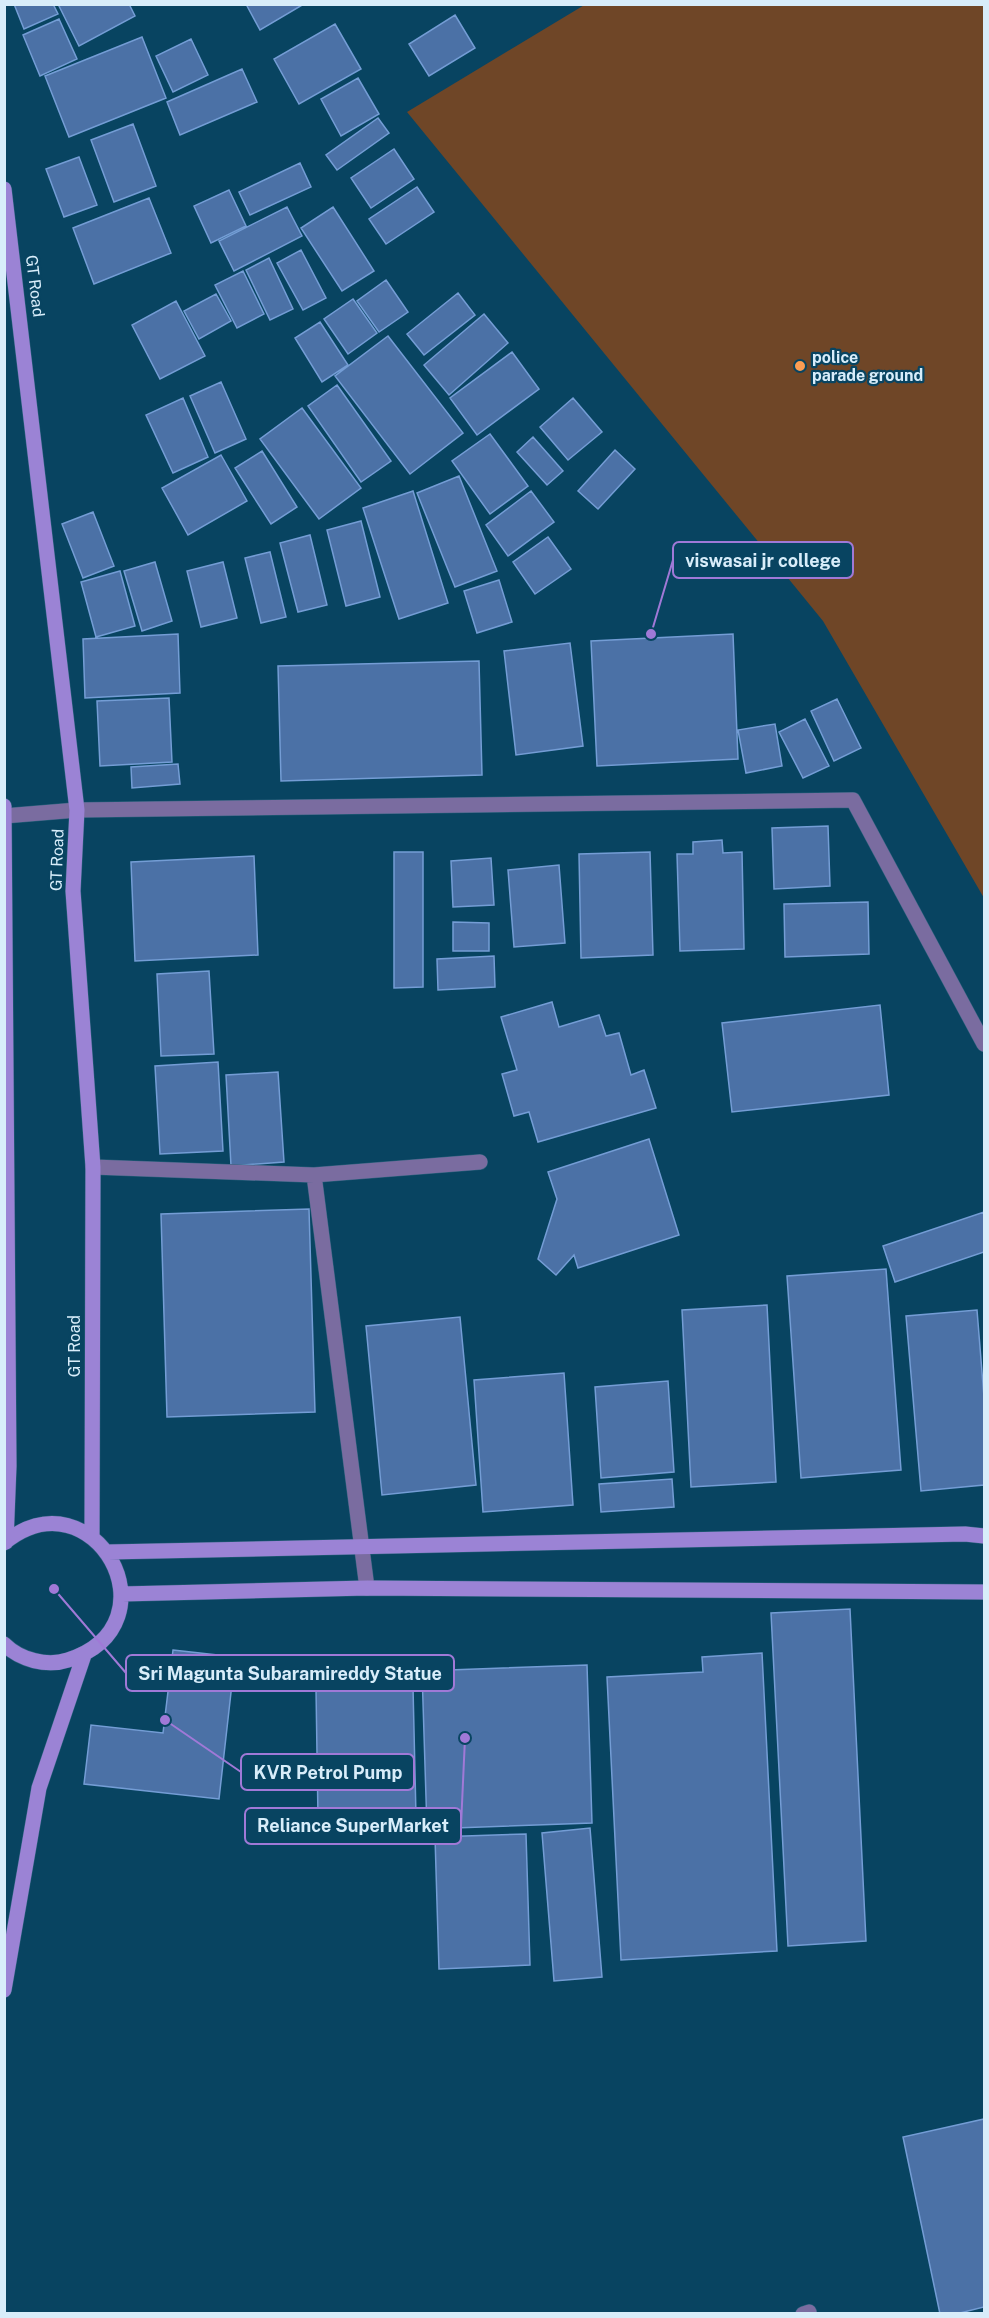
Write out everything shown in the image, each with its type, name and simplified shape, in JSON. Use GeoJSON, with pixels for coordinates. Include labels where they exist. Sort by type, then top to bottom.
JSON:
{"type":"FeatureCollection","features":[{"type":"Feature","properties":{"kind":"main road","name":"GT Road"},"geometry":{"type":"LineString","coordinates":[[4,189],[77,810],[73,891],[93,1167],[92,1536]]}},
{"type":"Feature","properties":{"kind":"main road"},"geometry":{"type":"LineString","coordinates":[[5,813],[9,1454],[5,1542]]}},
{"type":"Feature","properties":{"kind":"main road"},"geometry":{"type":"LineString","coordinates":[[5,1542],[26,1530],[48,1524],[71,1527],[92,1536],[108,1552],[118,1572],[122,1594],[119,1612],[111,1630],[99,1645],[84,1655],[64,1662],[43,1663],[5,1650]]}},
{"type":"Feature","properties":{"kind":"main road"},"geometry":{"type":"LineString","coordinates":[[108,1552],[965,1534],[984,1536]]}},
{"type":"Feature","properties":{"kind":"main road"},"geometry":{"type":"LineString","coordinates":[[122,1594],[367,1588],[984,1592]]}},
{"type":"Feature","properties":{"kind":"main road"},"geometry":{"type":"LineString","coordinates":[[4,1990],[39,1788],[84,1655]]}},
{"type":"Feature","properties":{"kind":"street"},"geometry":{"type":"LineString","coordinates":[[5,813],[77,810],[853,800],[984,1044]]}},
{"type":"Feature","properties":{"kind":"street"},"geometry":{"type":"LineString","coordinates":[[93,1167],[314,1175],[480,1162]]}},
{"type":"Feature","properties":{"kind":"street"},"geometry":{"type":"LineString","coordinates":[[314,1175],[367,1588]]}},
{"type":"Feature","properties":{"kind":"shaded area","name":"police parade ground"},"geometry":{"type":"Polygon","coordinates":[[[586,4],[984,5],[984,898],[823,621],[407,112],[586,4]]]}},
{"type":"Feature","properties":{"kind":"building"},"geometry":{"type":"Polygon","coordinates":[[[14,4],[53,4],[58,14],[24,29],[14,4]]]}},
{"type":"Feature","properties":{"kind":"building"},"geometry":{"type":"Polygon","coordinates":[[[58,4],[129,4],[135,16],[79,46],[58,4]]]}},
{"type":"Feature","properties":{"kind":"building"},"geometry":{"type":"Polygon","coordinates":[[[246,4],[304,4],[260,30],[246,4]]]}},
{"type":"Feature","properties":{"kind":"building"},"geometry":{"type":"Polygon","coordinates":[[[455,15],[475,48],[429,76],[409,44],[455,15]]]}},
{"type":"Feature","properties":{"kind":"building"},"geometry":{"type":"Polygon","coordinates":[[[59,19],[77,59],[40,76],[23,35],[59,19]]]}},
{"type":"Feature","properties":{"kind":"building"},"geometry":{"type":"Polygon","coordinates":[[[335,24],[361,69],[299,104],[274,59],[335,24]]]}},
{"type":"Feature","properties":{"kind":"building"},"geometry":{"type":"Polygon","coordinates":[[[142,37],[166,98],[69,137],[45,76],[142,37]]]}},
{"type":"Feature","properties":{"kind":"building"},"geometry":{"type":"Polygon","coordinates":[[[191,39],[208,75],[173,92],[156,56],[191,39]]]}},
{"type":"Feature","properties":{"kind":"building"},"geometry":{"type":"Polygon","coordinates":[[[242,69],[257,102],[180,135],[167,102],[242,69]]]}},
{"type":"Feature","properties":{"kind":"building"},"geometry":{"type":"Polygon","coordinates":[[[358,78],[379,114],[341,136],[321,99],[358,78]]]}},
{"type":"Feature","properties":{"kind":"building"},"geometry":{"type":"Polygon","coordinates":[[[378,118],[389,133],[337,170],[326,155],[378,118]]]}},
{"type":"Feature","properties":{"kind":"building"},"geometry":{"type":"Polygon","coordinates":[[[133,124],[156,186],[114,202],[91,140],[133,124]]]}},
{"type":"Feature","properties":{"kind":"building"},"geometry":{"type":"Polygon","coordinates":[[[394,149],[414,179],[371,208],[351,178],[394,149]]]}},
{"type":"Feature","properties":{"kind":"building"},"geometry":{"type":"Polygon","coordinates":[[[79,157],[97,205],[64,217],[46,169],[79,157]]]}},
{"type":"Feature","properties":{"kind":"building"},"geometry":{"type":"Polygon","coordinates":[[[300,163],[311,187],[250,215],[239,192],[300,163]]]}},
{"type":"Feature","properties":{"kind":"building"},"geometry":{"type":"Polygon","coordinates":[[[417,187],[434,212],[386,244],[369,219],[417,187]]]}},
{"type":"Feature","properties":{"kind":"building"},"geometry":{"type":"Polygon","coordinates":[[[229,190],[246,226],[211,243],[194,206],[229,190]]]}},
{"type":"Feature","properties":{"kind":"building"},"geometry":{"type":"Polygon","coordinates":[[[149,198],[171,253],[94,284],[73,228],[149,198]]]}},
{"type":"Feature","properties":{"kind":"building"},"geometry":{"type":"Polygon","coordinates":[[[287,207],[302,236],[234,271],[219,241],[287,207]]]}},
{"type":"Feature","properties":{"kind":"building"},"geometry":{"type":"Polygon","coordinates":[[[333,207],[374,271],[342,291],[301,228],[333,207]]]}},
{"type":"Feature","properties":{"kind":"building"},"geometry":{"type":"Polygon","coordinates":[[[301,250],[326,298],[303,310],[277,263],[301,250]]]}},
{"type":"Feature","properties":{"kind":"building"},"geometry":{"type":"Polygon","coordinates":[[[269,258],[293,309],[270,320],[246,270],[269,258]]]}},
{"type":"Feature","properties":{"kind":"building"},"geometry":{"type":"Polygon","coordinates":[[[243,271],[264,314],[237,328],[215,285],[243,271]]]}},
{"type":"Feature","properties":{"kind":"building"},"geometry":{"type":"Polygon","coordinates":[[[386,280],[408,312],[379,332],[357,301],[386,280]]]}},
{"type":"Feature","properties":{"kind":"building"},"geometry":{"type":"Polygon","coordinates":[[[458,293],[475,315],[424,355],[407,334],[458,293]]]}},
{"type":"Feature","properties":{"kind":"building"},"geometry":{"type":"Polygon","coordinates":[[[216,294],[231,321],[199,339],[184,311],[216,294]]]}},
{"type":"Feature","properties":{"kind":"building"},"geometry":{"type":"Polygon","coordinates":[[[353,299],[377,333],[348,354],[324,319],[353,299]]]}},
{"type":"Feature","properties":{"kind":"building"},"geometry":{"type":"Polygon","coordinates":[[[176,301],[205,356],[160,379],[132,325],[176,301]]]}},
{"type":"Feature","properties":{"kind":"building"},"geometry":{"type":"Polygon","coordinates":[[[484,314],[508,343],[449,395],[424,365],[484,314]]]}},
{"type":"Feature","properties":{"kind":"building"},"geometry":{"type":"Polygon","coordinates":[[[320,322],[348,365],[322,382],[295,338],[320,322]]]}},
{"type":"Feature","properties":{"kind":"building"},"geometry":{"type":"Polygon","coordinates":[[[388,336],[463,433],[410,474],[335,376],[388,336]]]}},
{"type":"Feature","properties":{"kind":"building"},"geometry":{"type":"Polygon","coordinates":[[[512,352],[539,389],[477,435],[450,398],[512,352]]]}},
{"type":"Feature","properties":{"kind":"building"},"geometry":{"type":"Polygon","coordinates":[[[221,382],[246,439],[215,453],[190,396],[221,382]]]}},
{"type":"Feature","properties":{"kind":"building"},"geometry":{"type":"Polygon","coordinates":[[[337,385],[391,461],[361,482],[308,406],[337,385]]]}},
{"type":"Feature","properties":{"kind":"building"},"geometry":{"type":"Polygon","coordinates":[[[183,398],[208,457],[173,473],[146,415],[183,398]]]}},
{"type":"Feature","properties":{"kind":"building"},"geometry":{"type":"Polygon","coordinates":[[[573,398],[602,432],[568,460],[540,427],[573,398]]]}},
{"type":"Feature","properties":{"kind":"building"},"geometry":{"type":"Polygon","coordinates":[[[302,408],[361,488],[319,519],[260,439],[302,408]]]}},
{"type":"Feature","properties":{"kind":"building"},"geometry":{"type":"Polygon","coordinates":[[[490,434],[528,486],[490,514],[452,461],[490,434]]]}},
{"type":"Feature","properties":{"kind":"building"},"geometry":{"type":"Polygon","coordinates":[[[533,437],[563,471],[547,485],[517,452],[533,437]]]}},
{"type":"Feature","properties":{"kind":"building"},"geometry":{"type":"Polygon","coordinates":[[[615,450],[635,469],[598,509],[578,491],[615,450]]]}},
{"type":"Feature","properties":{"kind":"building"},"geometry":{"type":"Polygon","coordinates":[[[262,451],[297,507],[271,524],[235,468],[262,451]]]}},
{"type":"Feature","properties":{"kind":"building"},"geometry":{"type":"Polygon","coordinates":[[[221,455],[247,501],[188,535],[162,488],[221,455]]]}},
{"type":"Feature","properties":{"kind":"building"},"geometry":{"type":"Polygon","coordinates":[[[459,476],[497,571],[455,587],[417,493],[459,476]]]}},
{"type":"Feature","properties":{"kind":"building"},"geometry":{"type":"Polygon","coordinates":[[[413,491],[448,603],[399,619],[363,508],[413,491]]]}},
{"type":"Feature","properties":{"kind":"building"},"geometry":{"type":"Polygon","coordinates":[[[531,491],[554,522],[508,556],[486,525],[531,491]]]}},
{"type":"Feature","properties":{"kind":"building"},"geometry":{"type":"Polygon","coordinates":[[[93,512],[114,566],[83,578],[62,524],[93,512]]]}},
{"type":"Feature","properties":{"kind":"building"},"geometry":{"type":"Polygon","coordinates":[[[361,521],[380,597],[346,606],[327,530],[361,521]]]}},
{"type":"Feature","properties":{"kind":"building"},"geometry":{"type":"Polygon","coordinates":[[[310,535],[327,605],[298,612],[280,543],[310,535]]]}},
{"type":"Feature","properties":{"kind":"building"},"geometry":{"type":"Polygon","coordinates":[[[548,537],[571,569],[535,594],[513,562],[548,537]]]}},
{"type":"Feature","properties":{"kind":"building"},"geometry":{"type":"Polygon","coordinates":[[[270,552],[286,617],[261,623],[245,558],[270,552]]]}},
{"type":"Feature","properties":{"kind":"building"},"geometry":{"type":"Polygon","coordinates":[[[155,562],[172,621],[142,631],[124,571],[155,562]]]}},
{"type":"Feature","properties":{"kind":"building"},"geometry":{"type":"Polygon","coordinates":[[[223,562],[237,618],[201,627],[187,571],[223,562]]]}},
{"type":"Feature","properties":{"kind":"building"},"geometry":{"type":"Polygon","coordinates":[[[120,571],[135,626],[96,637],[81,582],[120,571]]]}},
{"type":"Feature","properties":{"kind":"building"},"geometry":{"type":"Polygon","coordinates":[[[499,580],[512,622],[477,633],[464,591],[499,580]]]}},
{"type":"Feature","properties":{"kind":"building"},"geometry":{"type":"Polygon","coordinates":[[[178,634],[180,693],[85,698],[83,639],[178,634]]]}},
{"type":"Feature","properties":{"kind":"building"},"geometry":{"type":"Polygon","coordinates":[[[733,634],[738,759],[597,766],[591,641],[733,634]]]}},
{"type":"Feature","properties":{"kind":"building"},"geometry":{"type":"Polygon","coordinates":[[[570,643],[583,746],[516,755],[504,651],[570,643]]]}},
{"type":"Feature","properties":{"kind":"building"},"geometry":{"type":"Polygon","coordinates":[[[479,661],[482,775],[281,781],[278,666],[479,661]]]}},
{"type":"Feature","properties":{"kind":"building"},"geometry":{"type":"Polygon","coordinates":[[[169,698],[172,762],[100,766],[97,701],[169,698]]]}},
{"type":"Feature","properties":{"kind":"building"},"geometry":{"type":"Polygon","coordinates":[[[837,699],[861,748],[834,761],[811,711],[837,699]]]}},
{"type":"Feature","properties":{"kind":"building"},"geometry":{"type":"Polygon","coordinates":[[[805,719],[829,766],[803,778],[779,732],[805,719]]]}},
{"type":"Feature","properties":{"kind":"building"},"geometry":{"type":"Polygon","coordinates":[[[775,724],[782,766],[746,773],[738,730],[775,724]]]}},
{"type":"Feature","properties":{"kind":"building"},"geometry":{"type":"Polygon","coordinates":[[[178,764],[180,784],[132,788],[131,767],[178,764]]]}},
{"type":"Feature","properties":{"kind":"building"},"geometry":{"type":"Polygon","coordinates":[[[828,826],[830,886],[774,889],[772,828],[828,826]]]}},
{"type":"Feature","properties":{"kind":"building"},"geometry":{"type":"Polygon","coordinates":[[[722,840],[723,853],[742,852],[744,949],[680,951],[677,854],[693,854],[693,842],[722,840]]]}},
{"type":"Feature","properties":{"kind":"building"},"geometry":{"type":"Polygon","coordinates":[[[394,852],[423,852],[423,987],[394,988],[394,852]]]}},
{"type":"Feature","properties":{"kind":"building"},"geometry":{"type":"Polygon","coordinates":[[[650,852],[653,955],[581,958],[579,854],[650,852]]]}},
{"type":"Feature","properties":{"kind":"building"},"geometry":{"type":"Polygon","coordinates":[[[254,856],[258,955],[135,961],[131,862],[254,856]]]}},
{"type":"Feature","properties":{"kind":"building"},"geometry":{"type":"Polygon","coordinates":[[[491,858],[494,905],[453,907],[451,861],[491,858]]]}},
{"type":"Feature","properties":{"kind":"building"},"geometry":{"type":"Polygon","coordinates":[[[559,865],[565,943],[514,947],[508,870],[559,865]]]}},
{"type":"Feature","properties":{"kind":"building"},"geometry":{"type":"Polygon","coordinates":[[[868,902],[869,954],[785,957],[784,904],[868,902]]]}},
{"type":"Feature","properties":{"kind":"building"},"geometry":{"type":"Polygon","coordinates":[[[453,922],[489,923],[489,951],[453,951],[453,922]]]}},
{"type":"Feature","properties":{"kind":"building"},"geometry":{"type":"Polygon","coordinates":[[[494,956],[495,987],[438,990],[437,959],[494,956]]]}},
{"type":"Feature","properties":{"kind":"building"},"geometry":{"type":"Polygon","coordinates":[[[209,971],[214,1054],[161,1056],[157,974],[209,971]]]}},
{"type":"Feature","properties":{"kind":"building"},"geometry":{"type":"Polygon","coordinates":[[[552,1002],[559,1027],[599,1015],[606,1036],[619,1033],[631,1075],[644,1070],[656,1108],[538,1142],[529,1112],[514,1116],[502,1074],[517,1070],[501,1017],[552,1002]]]}},
{"type":"Feature","properties":{"kind":"building"},"geometry":{"type":"Polygon","coordinates":[[[880,1005],[889,1095],[732,1112],[722,1023],[880,1005]]]}},
{"type":"Feature","properties":{"kind":"building"},"geometry":{"type":"Polygon","coordinates":[[[218,1062],[223,1151],[160,1154],[155,1066],[218,1062]]]}},
{"type":"Feature","properties":{"kind":"building"},"geometry":{"type":"Polygon","coordinates":[[[278,1072],[284,1162],[231,1166],[226,1075],[278,1072]]]}},
{"type":"Feature","properties":{"kind":"building"},"geometry":{"type":"Polygon","coordinates":[[[649,1139],[679,1235],[578,1268],[574,1255],[556,1275],[538,1259],[557,1199],[548,1172],[649,1139]]]}},
{"type":"Feature","properties":{"kind":"building"},"geometry":{"type":"Polygon","coordinates":[[[309,1209],[315,1412],[167,1417],[161,1214],[309,1209]]]}},
{"type":"Feature","properties":{"kind":"building"},"geometry":{"type":"Polygon","coordinates":[[[984,1212],[984,1252],[895,1282],[883,1246],[984,1212]]]}},
{"type":"Feature","properties":{"kind":"building"},"geometry":{"type":"Polygon","coordinates":[[[886,1269],[901,1470],[801,1478],[787,1276],[886,1269]]]}},
{"type":"Feature","properties":{"kind":"building"},"geometry":{"type":"Polygon","coordinates":[[[767,1305],[776,1482],[691,1487],[682,1310],[767,1305]]]}},
{"type":"Feature","properties":{"kind":"building"},"geometry":{"type":"Polygon","coordinates":[[[977,1310],[984,1397],[984,1485],[921,1491],[906,1316],[977,1310]]]}},
{"type":"Feature","properties":{"kind":"building"},"geometry":{"type":"Polygon","coordinates":[[[460,1317],[476,1485],[382,1495],[366,1326],[460,1317]]]}},
{"type":"Feature","properties":{"kind":"building"},"geometry":{"type":"Polygon","coordinates":[[[564,1373],[573,1505],[483,1512],[474,1380],[564,1373]]]}},
{"type":"Feature","properties":{"kind":"building"},"geometry":{"type":"Polygon","coordinates":[[[668,1381],[674,1472],[601,1478],[595,1387],[668,1381]]]}},
{"type":"Feature","properties":{"kind":"building"},"geometry":{"type":"Polygon","coordinates":[[[672,1479],[674,1507],[601,1512],[599,1484],[672,1479]]]}},
{"type":"Feature","properties":{"kind":"building"},"geometry":{"type":"Polygon","coordinates":[[[850,1609],[866,1941],[788,1946],[771,1613],[850,1609]]]}},
{"type":"Feature","properties":{"kind":"building"},"geometry":{"type":"Polygon","coordinates":[[[173,1650],[235,1657],[219,1799],[84,1784],[91,1725],[163,1733],[173,1650]]]}},
{"type":"Feature","properties":{"kind":"building"},"geometry":{"type":"Polygon","coordinates":[[[762,1653],[777,1951],[621,1960],[607,1677],[703,1672],[702,1657],[762,1653]]]}},
{"type":"Feature","properties":{"kind":"building"},"geometry":{"type":"Polygon","coordinates":[[[587,1665],[592,1823],[427,1829],[422,1671],[587,1665]]]}},
{"type":"Feature","properties":{"kind":"building"},"geometry":{"type":"Polygon","coordinates":[[[413,1687],[416,1816],[318,1818],[316,1689],[413,1687]]]}},
{"type":"Feature","properties":{"kind":"building"},"geometry":{"type":"Polygon","coordinates":[[[590,1828],[602,1977],[554,1981],[542,1833],[590,1828]]]}},
{"type":"Feature","properties":{"kind":"building"},"geometry":{"type":"Polygon","coordinates":[[[526,1834],[530,1965],[439,1969],[435,1837],[526,1834]]]}},
{"type":"Feature","properties":{"kind":"building"},"geometry":{"type":"Polygon","coordinates":[[[984,2119],[984,2307],[956,2314],[940,2314],[903,2137],[984,2119]]]}},
{"type":"Feature","properties":{"kind":"place","name":"police parade ground"},"geometry":{"type":"Point","coordinates":[800,366]}},
{"type":"Feature","properties":{"kind":"place","name":"viswasai jr college"},"geometry":{"type":"Point","coordinates":[651,634]}},
{"type":"Feature","properties":{"kind":"place","name":"Sri Magunta Subaramireddy Statue"},"geometry":{"type":"Point","coordinates":[54,1589]}},
{"type":"Feature","properties":{"kind":"place","name":"KVR Petrol Pump"},"geometry":{"type":"Point","coordinates":[165,1720]}},
{"type":"Feature","properties":{"kind":"place","name":"Reliance SuperMarket"},"geometry":{"type":"Point","coordinates":[465,1738]}}]}
